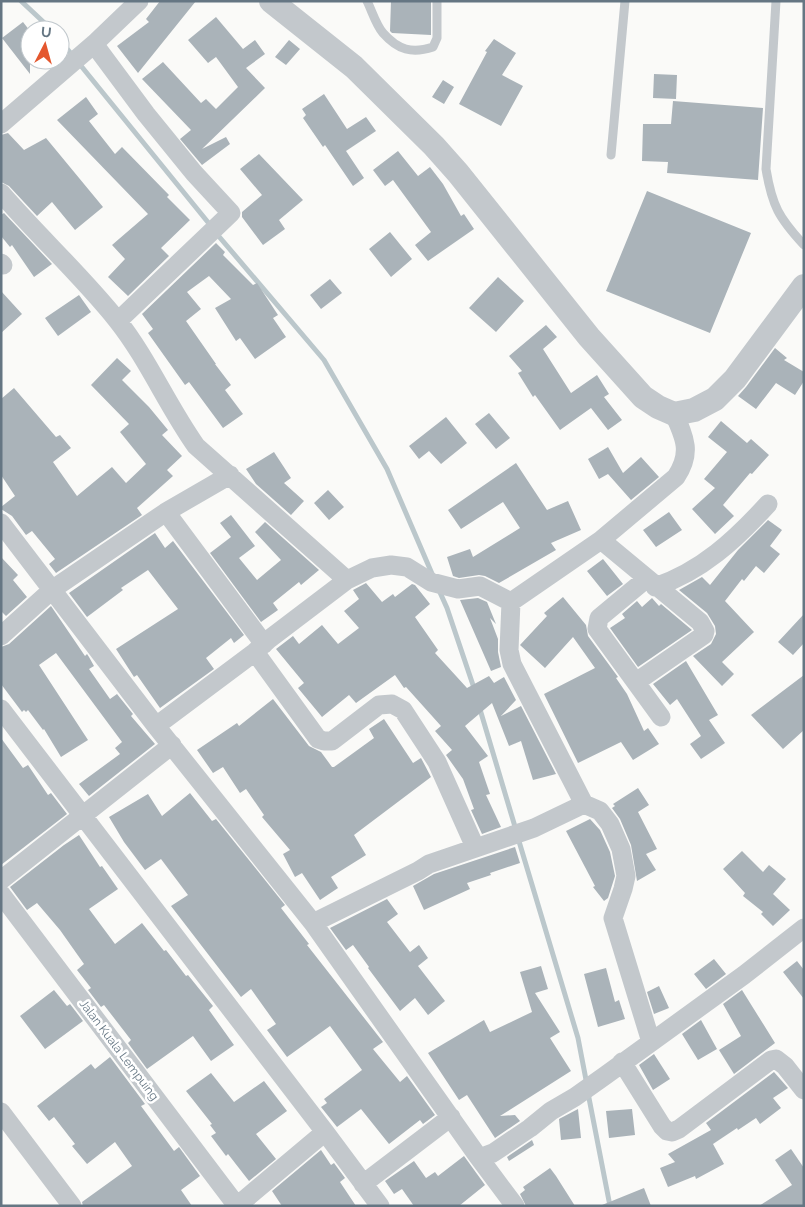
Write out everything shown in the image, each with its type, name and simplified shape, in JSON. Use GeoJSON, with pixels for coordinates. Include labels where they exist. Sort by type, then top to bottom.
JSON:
{"type":"FeatureCollection","features":[{"type":"Feature","properties":{"kind":"street"},"geometry":{"type":"LineString","coordinates":[[1,124],[63,72],[139,1]]}},
{"type":"Feature","properties":{"kind":"street"},"geometry":{"type":"LineString","coordinates":[[271,1],[354,67],[434,146],[458,173],[589,337],[643,396],[674,414],[684,437],[686,450],[684,466],[676,476],[601,540],[511,602]]}},
{"type":"Feature","properties":{"kind":"street"},"geometry":{"type":"LineString","coordinates":[[91,47],[194,173],[232,213],[118,321]]}},
{"type":"Feature","properties":{"kind":"street"},"geometry":{"type":"LineString","coordinates":[[1,193],[118,321],[154,373],[181,424],[196,446],[347,580]]}},
{"type":"Feature","properties":{"kind":"street"},"geometry":{"type":"LineString","coordinates":[[674,414],[694,410],[715,399],[735,379],[804,286]]}},
{"type":"Feature","properties":{"kind":"street"},"geometry":{"type":"LineString","coordinates":[[1,636],[53,589],[166,512],[230,475]]}},
{"type":"Feature","properties":{"kind":"street"},"geometry":{"type":"LineString","coordinates":[[661,717],[604,641],[597,629],[599,618],[650,583],[671,581],[717,554],[740,535],[768,504]]}},
{"type":"Feature","properties":{"kind":"street"},"geometry":{"type":"LineString","coordinates":[[166,512],[260,648],[318,739],[324,742],[332,741],[379,705],[392,704],[403,710],[437,762],[475,847]]}},
{"type":"Feature","properties":{"kind":"street"},"geometry":{"type":"LineString","coordinates":[[1,523],[156,726],[313,923],[515,1206]]}},
{"type":"Feature","properties":{"kind":"street"},"geometry":{"type":"LineString","coordinates":[[601,540],[650,583],[700,622],[705,631],[704,635],[636,682]]}},
{"type":"Feature","properties":{"kind":"street"},"geometry":{"type":"LineString","coordinates":[[156,726],[347,580],[372,568],[391,565],[407,567],[431,582],[458,589],[480,586],[511,602]]}},
{"type":"Feature","properties":{"kind":"street"},"geometry":{"type":"LineString","coordinates":[[511,602],[508,650],[512,664],[584,804],[600,811],[610,824],[622,850],[626,876],[613,918],[651,1042]]}},
{"type":"Feature","properties":{"kind":"street"},"geometry":{"type":"LineString","coordinates":[[1,709],[380,1206]]}},
{"type":"Feature","properties":{"kind":"street"},"geometry":{"type":"LineString","coordinates":[[1,880],[172,745]]}},
{"type":"Feature","properties":{"kind":"street"},"geometry":{"type":"LineString","coordinates":[[313,923],[429,864],[500,838],[534,828],[584,804]]}},
{"type":"Feature","properties":{"kind":"street","name":"Jalan Kuala Lempuing"},"geometry":{"type":"LineString","coordinates":[[1,894],[237,1206]]}},
{"type":"Feature","properties":{"kind":"street"},"geometry":{"type":"LineString","coordinates":[[477,1155],[485,1156],[493,1153],[551,1111],[575,1097],[744,975],[804,928]]}},
{"type":"Feature","properties":{"kind":"street"},"geometry":{"type":"LineString","coordinates":[[622,1062],[662,1126],[667,1131],[672,1132],[679,1129],[771,1060],[776,1059],[785,1066],[804,1090]]}},
{"type":"Feature","properties":{"kind":"street"},"geometry":{"type":"LineString","coordinates":[[1,1112],[72,1206]]}},
{"type":"Feature","properties":{"kind":"street"},"geometry":{"type":"LineString","coordinates":[[363,1184],[451,1117]]}},
{"type":"Feature","properties":{"kind":"street"},"geometry":{"type":"LineString","coordinates":[[237,1206],[325,1132]]}},
{"type":"Feature","properties":{"kind":"lane"},"geometry":{"type":"LineString","coordinates":[[367,1],[382,33],[398,46],[412,52],[433,48],[437,38],[437,1]]}},
{"type":"Feature","properties":{"kind":"lane"},"geometry":{"type":"LineString","coordinates":[[611,155],[624,1]]}},
{"type":"Feature","properties":{"kind":"lane"},"geometry":{"type":"LineString","coordinates":[[776,1],[766,169],[770,192],[778,214],[804,245]]}},
{"type":"Feature","properties":{"kind":"building"},"geometry":{"type":"Polygon","coordinates":[[[160,1],[196,1],[138,73],[117,46],[149,22],[146,19],[160,1]]]}},
{"type":"Feature","properties":{"kind":"building"},"geometry":{"type":"Polygon","coordinates":[[[391,1],[431,1],[431,35],[392,33],[390,31],[391,1]]]}},
{"type":"Feature","properties":{"kind":"building"},"geometry":{"type":"Polygon","coordinates":[[[216,17],[243,49],[255,40],[265,54],[246,68],[265,88],[202,149],[226,137],[230,144],[202,165],[180,139],[191,130],[142,79],[163,62],[201,103],[206,99],[216,109],[238,87],[216,57],[208,63],[188,40],[216,17]]]}},
{"type":"Feature","properties":{"kind":"building"},"geometry":{"type":"Polygon","coordinates":[[[20,24],[20,61],[2,38],[20,24]]]}},
{"type":"Feature","properties":{"kind":"building"},"geometry":{"type":"Polygon","coordinates":[[[494,39],[516,53],[502,75],[523,86],[501,126],[459,104],[487,52],[485,51],[494,39]]]}},
{"type":"Feature","properties":{"kind":"building"},"geometry":{"type":"Polygon","coordinates":[[[289,40],[300,49],[286,65],[275,57],[289,40]]]}},
{"type":"Feature","properties":{"kind":"building"},"geometry":{"type":"Polygon","coordinates":[[[654,74],[677,75],[676,99],[653,98],[654,74]]]}},
{"type":"Feature","properties":{"kind":"building"},"geometry":{"type":"Polygon","coordinates":[[[443,80],[454,87],[444,104],[432,97],[443,80]]]}},
{"type":"Feature","properties":{"kind":"building"},"geometry":{"type":"Polygon","coordinates":[[[324,94],[347,129],[366,117],[376,131],[346,151],[364,178],[353,186],[325,145],[323,147],[303,118],[306,115],[302,109],[324,94]]]}},
{"type":"Feature","properties":{"kind":"building"},"geometry":{"type":"Polygon","coordinates":[[[86,97],[98,114],[89,121],[115,154],[122,147],[169,195],[167,197],[190,220],[161,248],[169,256],[128,296],[108,277],[125,259],[112,245],[148,214],[57,120],[86,97]]]}},
{"type":"Feature","properties":{"kind":"building"},"geometry":{"type":"Polygon","coordinates":[[[673,101],[763,108],[758,180],[667,173],[668,162],[642,161],[643,124],[671,124],[673,101]]]}},
{"type":"Feature","properties":{"kind":"building"},"geometry":{"type":"Polygon","coordinates":[[[8,133],[24,150],[46,138],[103,207],[75,230],[52,202],[37,216],[9,186],[1,182],[1,135],[8,133]]]}},
{"type":"Feature","properties":{"kind":"building"},"geometry":{"type":"Polygon","coordinates":[[[398,151],[418,176],[430,167],[443,184],[461,216],[464,214],[474,229],[428,261],[415,245],[431,232],[393,180],[385,186],[373,170],[398,151]]]}},
{"type":"Feature","properties":{"kind":"building"},"geometry":{"type":"Polygon","coordinates":[[[259,154],[303,200],[279,220],[285,229],[263,245],[242,217],[242,212],[262,195],[240,169],[259,154]]]}},
{"type":"Feature","properties":{"kind":"building"},"geometry":{"type":"Polygon","coordinates":[[[647,191],[751,233],[710,333],[606,291],[647,191]]]}},
{"type":"Feature","properties":{"kind":"building"},"geometry":{"type":"Polygon","coordinates":[[[4,213],[52,264],[34,277],[12,245],[10,247],[1,236],[1,215],[4,213]]]}},
{"type":"Feature","properties":{"kind":"building"},"geometry":{"type":"Polygon","coordinates":[[[390,232],[412,259],[391,277],[369,249],[390,232]]]}},
{"type":"Feature","properties":{"kind":"building"},"geometry":{"type":"Polygon","coordinates":[[[216,243],[225,252],[223,255],[253,285],[257,283],[278,315],[273,318],[286,337],[255,359],[240,338],[236,341],[215,308],[231,299],[209,276],[187,292],[201,309],[186,321],[231,385],[225,390],[243,414],[223,428],[189,382],[185,385],[148,333],[153,329],[142,314],[216,243]]]}},
{"type":"Feature","properties":{"kind":"building"},"geometry":{"type":"Polygon","coordinates":[[[498,277],[524,301],[496,332],[469,308],[498,277]]]}},
{"type":"Feature","properties":{"kind":"building"},"geometry":{"type":"Polygon","coordinates":[[[330,279],[342,293],[321,309],[310,295],[330,279]]]}},
{"type":"Feature","properties":{"kind":"building"},"geometry":{"type":"Polygon","coordinates":[[[1,291],[22,314],[1,333],[1,291]]]}},
{"type":"Feature","properties":{"kind":"building"},"geometry":{"type":"Polygon","coordinates":[[[79,295],[91,312],[58,336],[45,318],[79,295]]]}},
{"type":"Feature","properties":{"kind":"building"},"geometry":{"type":"Polygon","coordinates":[[[546,325],[557,337],[543,349],[571,393],[597,375],[609,394],[604,397],[622,420],[608,430],[591,408],[560,430],[535,395],[533,397],[518,373],[522,371],[509,356],[546,325]]]}},
{"type":"Feature","properties":{"kind":"building"},"geometry":{"type":"Polygon","coordinates":[[[775,348],[787,358],[784,360],[804,372],[804,381],[795,395],[776,383],[756,409],[738,396],[775,348]]]}},
{"type":"Feature","properties":{"kind":"building"},"geometry":{"type":"Polygon","coordinates":[[[117,358],[131,371],[122,380],[149,407],[168,430],[162,435],[182,456],[167,470],[173,476],[137,508],[142,515],[56,573],[49,564],[55,559],[32,531],[26,535],[12,516],[1,509],[15,496],[1,475],[1,399],[14,388],[56,437],[60,435],[71,448],[53,462],[77,496],[112,467],[126,483],[146,464],[120,432],[129,424],[91,385],[117,358]]]}},
{"type":"Feature","properties":{"kind":"building"},"geometry":{"type":"Polygon","coordinates":[[[489,413],[510,438],[496,449],[475,424],[489,413]]]}},
{"type":"Feature","properties":{"kind":"building"},"geometry":{"type":"Polygon","coordinates":[[[446,417],[467,443],[441,464],[429,451],[419,459],[409,446],[446,417]]]}},
{"type":"Feature","properties":{"kind":"building"},"geometry":{"type":"Polygon","coordinates":[[[721,421],[747,443],[751,439],[769,455],[752,474],[750,473],[723,505],[734,516],[715,534],[692,509],[715,488],[704,479],[727,452],[708,437],[721,421]]]}},
{"type":"Feature","properties":{"kind":"building"},"geometry":{"type":"Polygon","coordinates":[[[608,447],[623,473],[641,457],[659,477],[631,500],[608,474],[599,479],[588,459],[608,447]]]}},
{"type":"Feature","properties":{"kind":"building"},"geometry":{"type":"Polygon","coordinates":[[[274,452],[291,478],[284,483],[304,501],[291,515],[256,484],[246,469],[274,452]]]}},
{"type":"Feature","properties":{"kind":"building"},"geometry":{"type":"Polygon","coordinates":[[[516,463],[547,510],[568,501],[581,530],[551,543],[556,550],[499,583],[479,575],[459,578],[453,576],[447,557],[470,549],[473,557],[520,528],[503,502],[461,529],[448,510],[516,463]]]}},
{"type":"Feature","properties":{"kind":"building"},"geometry":{"type":"Polygon","coordinates":[[[328,490],[344,507],[329,520],[314,503],[328,490]]]}},
{"type":"Feature","properties":{"kind":"building"},"geometry":{"type":"Polygon","coordinates":[[[669,512],[682,530],[656,547],[643,530],[669,512]]]}},
{"type":"Feature","properties":{"kind":"building"},"geometry":{"type":"Polygon","coordinates":[[[231,515],[255,546],[239,558],[257,580],[281,560],[255,532],[265,522],[319,570],[301,585],[299,582],[273,603],[278,610],[261,622],[210,553],[231,537],[220,523],[231,515]]]}},
{"type":"Feature","properties":{"kind":"building"},"geometry":{"type":"Polygon","coordinates":[[[768,520],[782,530],[770,546],[780,554],[764,573],[756,566],[744,581],[742,579],[725,601],[754,632],[722,662],[734,674],[722,686],[693,656],[711,644],[716,634],[715,626],[707,613],[679,590],[702,577],[710,585],[738,550],[768,520]]]}},
{"type":"Feature","properties":{"kind":"building"},"geometry":{"type":"Polygon","coordinates":[[[155,533],[165,548],[173,541],[244,635],[234,643],[231,638],[206,658],[214,669],[160,708],[137,675],[134,677],[116,649],[178,609],[148,570],[121,588],[123,590],[87,617],[69,593],[155,533]]]}},
{"type":"Feature","properties":{"kind":"building"},"geometry":{"type":"Polygon","coordinates":[[[1,557],[18,575],[13,580],[27,597],[6,616],[1,611],[1,557]]]}},
{"type":"Feature","properties":{"kind":"building"},"geometry":{"type":"Polygon","coordinates":[[[603,559],[623,584],[607,596],[587,571],[603,559]]]}},
{"type":"Feature","properties":{"kind":"building"},"geometry":{"type":"Polygon","coordinates":[[[366,583],[382,602],[393,594],[395,597],[412,584],[415,585],[430,604],[415,617],[438,650],[435,653],[467,688],[489,676],[494,683],[504,677],[516,700],[501,716],[521,706],[556,774],[533,780],[521,741],[509,746],[492,703],[465,726],[488,756],[479,762],[490,794],[486,795],[501,827],[482,834],[471,810],[474,809],[463,779],[446,755],[452,750],[435,731],[441,726],[406,687],[404,688],[395,675],[356,703],[349,695],[322,717],[298,688],[304,683],[276,649],[293,636],[299,644],[322,625],[338,644],[359,628],[344,611],[359,599],[353,590],[366,583]]]}},
{"type":"Feature","properties":{"kind":"building"},"geometry":{"type":"Polygon","coordinates":[[[563,597],[586,625],[588,636],[618,677],[616,678],[627,694],[644,731],[648,728],[659,744],[633,760],[621,742],[578,763],[544,694],[595,668],[573,637],[545,668],[520,645],[547,616],[544,613],[563,597]]]}},
{"type":"Feature","properties":{"kind":"building"},"geometry":{"type":"Polygon","coordinates":[[[478,598],[487,602],[496,624],[490,618],[498,639],[501,667],[491,671],[460,600],[478,598]]]}},
{"type":"Feature","properties":{"kind":"building"},"geometry":{"type":"Polygon","coordinates":[[[652,598],[659,606],[661,604],[692,630],[638,667],[610,628],[625,618],[622,614],[637,601],[642,607],[652,598]]]}},
{"type":"Feature","properties":{"kind":"building"},"geometry":{"type":"Polygon","coordinates":[[[51,606],[85,656],[87,654],[89,657],[94,666],[89,669],[110,699],[117,694],[133,714],[131,716],[155,744],[89,796],[79,784],[120,754],[115,748],[122,742],[56,653],[39,665],[88,740],[61,757],[44,729],[28,710],[22,712],[1,684],[1,647],[9,644],[51,606]]]}},
{"type":"Feature","properties":{"kind":"building"},"geometry":{"type":"Polygon","coordinates":[[[804,614],[804,643],[793,655],[778,642],[804,614]]]}},
{"type":"Feature","properties":{"kind":"building"},"geometry":{"type":"Polygon","coordinates":[[[686,661],[718,715],[709,720],[725,743],[701,759],[690,744],[701,736],[677,699],[670,705],[653,684],[686,661]]]}},
{"type":"Feature","properties":{"kind":"building"},"geometry":{"type":"Polygon","coordinates":[[[804,675],[804,730],[783,749],[751,715],[804,675]]]}},
{"type":"Feature","properties":{"kind":"building"},"geometry":{"type":"Polygon","coordinates":[[[273,699],[309,746],[321,752],[332,767],[374,738],[369,729],[384,719],[413,763],[421,758],[431,777],[354,835],[366,855],[331,877],[338,888],[320,900],[302,873],[295,877],[283,854],[290,850],[262,817],[264,815],[246,789],[240,793],[223,767],[213,773],[197,750],[237,723],[239,726],[273,699]]]}},
{"type":"Feature","properties":{"kind":"building"},"geometry":{"type":"Polygon","coordinates":[[[1,738],[23,768],[28,765],[48,795],[51,793],[67,814],[1,865],[1,738]]]}},
{"type":"Feature","properties":{"kind":"building"},"geometry":{"type":"Polygon","coordinates":[[[638,788],[649,805],[638,812],[657,849],[646,854],[656,870],[637,881],[631,845],[620,819],[612,808],[615,806],[613,804],[638,788]]]}},
{"type":"Feature","properties":{"kind":"building"},"geometry":{"type":"Polygon","coordinates":[[[190,793],[212,821],[216,819],[285,905],[281,908],[309,944],[307,945],[383,1042],[373,1049],[400,1082],[407,1076],[435,1115],[423,1124],[420,1120],[389,1144],[361,1109],[337,1127],[321,1107],[327,1103],[324,1099],[362,1070],[330,1026],[287,1057],[267,1030],[276,1024],[251,989],[241,997],[171,906],[188,895],[161,859],[145,870],[124,842],[109,817],[148,794],[162,816],[190,793]]]}},
{"type":"Feature","properties":{"kind":"building"},"geometry":{"type":"Polygon","coordinates":[[[590,819],[600,830],[610,852],[615,876],[608,898],[604,901],[593,887],[595,886],[566,831],[590,819]]]}},
{"type":"Feature","properties":{"kind":"building"},"geometry":{"type":"Polygon","coordinates":[[[79,835],[100,867],[102,866],[118,889],[89,909],[115,944],[142,923],[213,1006],[209,1010],[234,1045],[211,1061],[193,1036],[147,1069],[128,1043],[131,1040],[104,1005],[101,1007],[88,990],[91,988],[77,970],[84,964],[60,930],[37,903],[27,910],[10,887],[79,835]]]}},
{"type":"Feature","properties":{"kind":"building"},"geometry":{"type":"Polygon","coordinates":[[[515,847],[520,863],[467,883],[470,889],[424,910],[413,886],[434,874],[515,847]]]}},
{"type":"Feature","properties":{"kind":"building"},"geometry":{"type":"Polygon","coordinates":[[[742,851],[763,872],[769,865],[786,879],[773,894],[790,910],[773,926],[761,914],[763,912],[743,896],[745,893],[723,869],[742,851]]]}},
{"type":"Feature","properties":{"kind":"building"},"geometry":{"type":"Polygon","coordinates":[[[387,899],[398,914],[387,922],[410,952],[419,945],[428,958],[418,966],[445,1001],[428,1015],[415,998],[400,1011],[353,945],[346,950],[330,928],[387,899]]]}},
{"type":"Feature","properties":{"kind":"building"},"geometry":{"type":"Polygon","coordinates":[[[714,959],[726,974],[706,989],[694,974],[714,959]]]}},
{"type":"Feature","properties":{"kind":"building"},"geometry":{"type":"Polygon","coordinates":[[[797,961],[804,970],[804,999],[783,972],[797,961]]]}},
{"type":"Feature","properties":{"kind":"building"},"geometry":{"type":"Polygon","coordinates":[[[541,966],[548,989],[535,993],[560,1032],[550,1038],[571,1071],[500,1116],[515,1115],[520,1121],[495,1138],[467,1095],[459,1100],[428,1053],[484,1020],[490,1032],[532,1012],[520,972],[541,966]]]}},
{"type":"Feature","properties":{"kind":"building"},"geometry":{"type":"Polygon","coordinates":[[[606,968],[615,1002],[619,1000],[625,1019],[598,1027],[584,974],[606,968]]]}},
{"type":"Feature","properties":{"kind":"building"},"geometry":{"type":"Polygon","coordinates":[[[659,986],[669,1008],[654,1014],[647,992],[659,986]]]}},
{"type":"Feature","properties":{"kind":"building"},"geometry":{"type":"Polygon","coordinates":[[[54,990],[67,1006],[70,1004],[83,1021],[45,1049],[20,1016],[54,990]]]}},
{"type":"Feature","properties":{"kind":"building"},"geometry":{"type":"Polygon","coordinates":[[[742,990],[775,1043],[734,1074],[719,1050],[741,1036],[723,1004],[742,990]]]}},
{"type":"Feature","properties":{"kind":"building"},"geometry":{"type":"Polygon","coordinates":[[[701,1020],[717,1049],[698,1060],[682,1034],[701,1020]]]}},
{"type":"Feature","properties":{"kind":"building"},"geometry":{"type":"Polygon","coordinates":[[[654,1054],[670,1079],[653,1090],[639,1065],[654,1054]]]}},
{"type":"Feature","properties":{"kind":"building"},"geometry":{"type":"Polygon","coordinates":[[[110,1057],[145,1104],[141,1106],[174,1151],[179,1147],[200,1176],[181,1190],[192,1206],[83,1206],[82,1202],[132,1166],[115,1142],[87,1164],[72,1146],[75,1144],[54,1117],[49,1121],[37,1106],[91,1064],[95,1069],[110,1057]]]}},
{"type":"Feature","properties":{"kind":"building"},"geometry":{"type":"Polygon","coordinates":[[[774,1072],[788,1088],[773,1098],[781,1108],[760,1124],[756,1118],[713,1144],[724,1164],[696,1179],[695,1176],[668,1187],[660,1168],[675,1162],[668,1154],[711,1130],[706,1123],[774,1072]]]}},
{"type":"Feature","properties":{"kind":"building"},"geometry":{"type":"Polygon","coordinates":[[[211,1073],[234,1102],[264,1081],[287,1111],[256,1134],[276,1159],[249,1181],[211,1136],[216,1133],[210,1125],[212,1124],[186,1091],[211,1073]]]}},
{"type":"Feature","properties":{"kind":"building"},"geometry":{"type":"Polygon","coordinates":[[[578,1109],[581,1138],[561,1140],[559,1119],[578,1109]]]}},
{"type":"Feature","properties":{"kind":"building"},"geometry":{"type":"Polygon","coordinates":[[[632,1109],[635,1135],[609,1138],[606,1111],[632,1109]]]}},
{"type":"Feature","properties":{"kind":"building"},"geometry":{"type":"Polygon","coordinates":[[[532,1140],[534,1145],[509,1161],[507,1157],[532,1140]]]}},
{"type":"Feature","properties":{"kind":"building"},"geometry":{"type":"Polygon","coordinates":[[[791,1149],[804,1168],[804,1206],[759,1206],[792,1185],[775,1160],[791,1149]]]}},
{"type":"Feature","properties":{"kind":"building"},"geometry":{"type":"Polygon","coordinates":[[[321,1150],[331,1165],[334,1163],[345,1178],[340,1182],[356,1206],[282,1206],[272,1191],[321,1150]]]}},
{"type":"Feature","properties":{"kind":"building"},"geometry":{"type":"Polygon","coordinates":[[[464,1156],[485,1185],[459,1206],[414,1206],[402,1189],[394,1194],[385,1181],[414,1161],[426,1178],[435,1172],[438,1176],[464,1156]]]}},
{"type":"Feature","properties":{"kind":"building"},"geometry":{"type":"Polygon","coordinates":[[[550,1168],[575,1206],[526,1206],[520,1194],[525,1190],[523,1187],[550,1168]]]}},
{"type":"Feature","properties":{"kind":"building"},"geometry":{"type":"Polygon","coordinates":[[[644,1188],[651,1206],[602,1206],[602,1205],[644,1188]]]}},
{"type":"Feature","properties":{"kind":"waterway"},"geometry":{"type":"LineString","coordinates":[[21,1],[41,20]]}},
{"type":"Feature","properties":{"kind":"waterway"},"geometry":{"type":"LineString","coordinates":[[70,52],[211,226]]}},
{"type":"Feature","properties":{"kind":"waterway"},"geometry":{"type":"LineString","coordinates":[[216,233],[324,360],[387,469],[433,576]]}},
{"type":"Feature","properties":{"kind":"waterway"},"geometry":{"type":"LineString","coordinates":[[438,588],[447,608],[475,691]]}},
{"type":"Feature","properties":{"kind":"waterway"},"geometry":{"type":"LineString","coordinates":[[479,706],[516,830]]}},
{"type":"Feature","properties":{"kind":"waterway"},"geometry":{"type":"LineString","coordinates":[[518,838],[578,1038],[587,1085]]}},
{"type":"Feature","properties":{"kind":"waterway"},"geometry":{"type":"LineString","coordinates":[[588,1093],[610,1206]]}}]}
